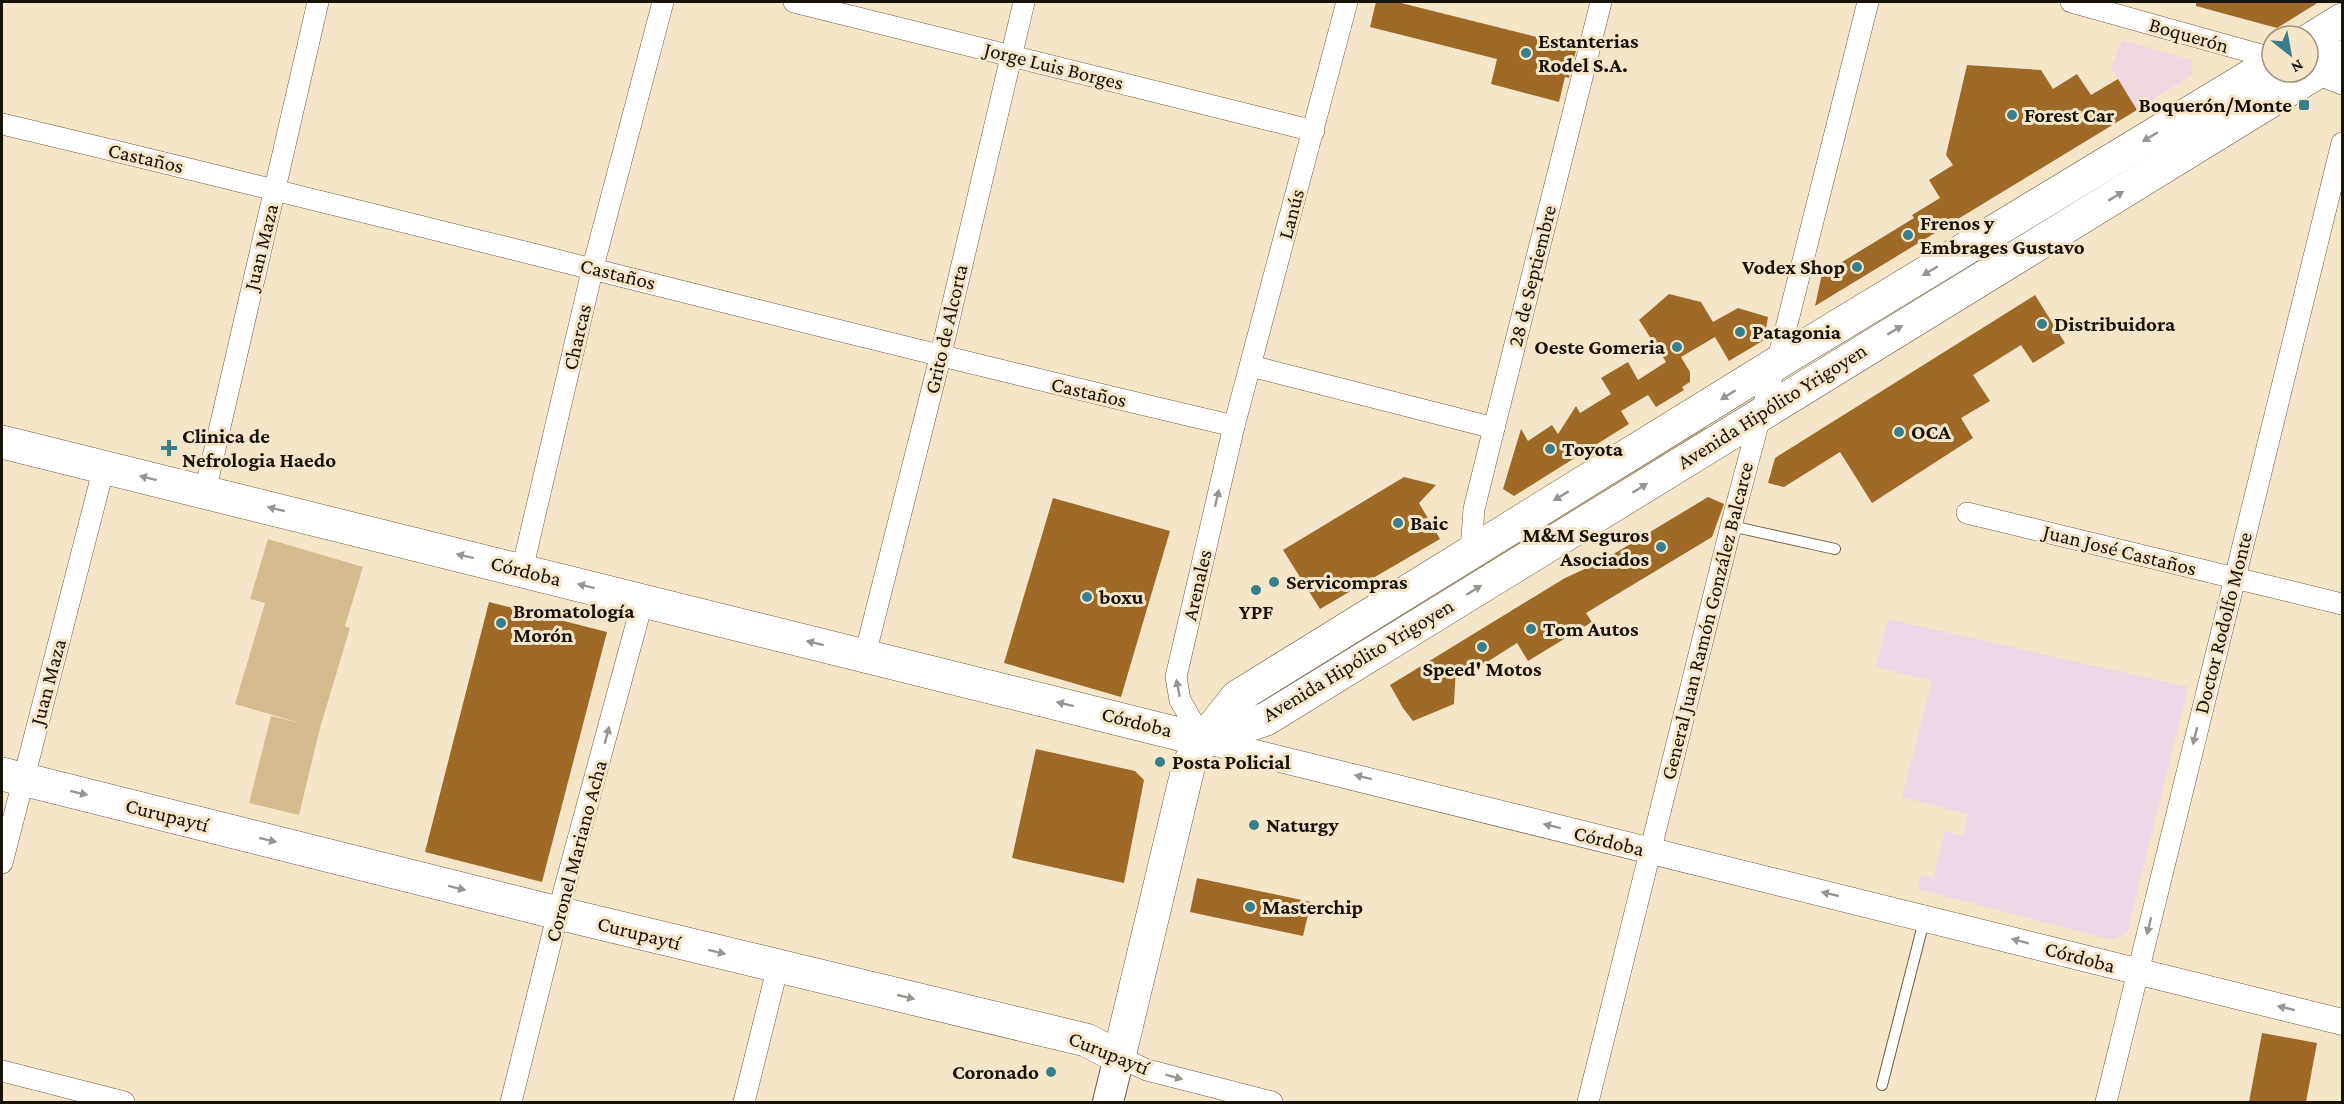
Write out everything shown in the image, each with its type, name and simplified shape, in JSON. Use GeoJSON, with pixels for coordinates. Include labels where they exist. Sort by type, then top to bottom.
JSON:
{"type":"FeatureCollection","features":[{"type":"Feature","properties":{"kind":"main road"},"geometry":{"type":"LineString","coordinates":[[2320,34],[2343,20]]}},
{"type":"Feature","properties":{"kind":"main road","name":"Avenida Hipólito Yrigoyen"},"geometry":{"type":"LineString","coordinates":[[1203,740],[1238,698],[1471,551],[1777,363],[2260,70]]}},
{"type":"Feature","properties":{"kind":"main road","name":"Avenida Hipólito Yrigoyen"},"geometry":{"type":"LineString","coordinates":[[1203,740],[1266,719],[1761,413],[2327,71]]}},
{"type":"Feature","properties":{"kind":"main road","name":"Córdoba"},"geometry":{"type":"LineString","coordinates":[[2,442],[1203,740]]}},
{"type":"Feature","properties":{"kind":"main road"},"geometry":{"type":"LineString","coordinates":[[1108,1102],[1189,764],[1203,740]]}},
{"type":"Feature","properties":{"kind":"main road","name":"Curupaytí"},"geometry":{"type":"LineString","coordinates":[[12,777],[558,913],[1086,1040],[1119,1057]]}},
{"type":"Feature","properties":{"kind":"street","name":"Juan Maza"},"geometry":{"type":"LineString","coordinates":[[204,492],[318,2]]}},
{"type":"Feature","properties":{"kind":"street","name":"Charcas"},"geometry":{"type":"LineString","coordinates":[[522,570],[593,267],[663,2]]}},
{"type":"Feature","properties":{"kind":"street","name":"Jorge Luis Borges"},"geometry":{"type":"LineString","coordinates":[[794,2],[1314,131]]}},
{"type":"Feature","properties":{"kind":"street","name":"Grito de Alcorta"},"geometry":{"type":"LineString","coordinates":[[865,655],[940,358],[1024,2]]}},
{"type":"Feature","properties":{"kind":"street","name":"Lanús"},"geometry":{"type":"LineString","coordinates":[[1234,426],[1347,2]]}},
{"type":"Feature","properties":{"kind":"street","name":"28 de Septiembre"},"geometry":{"type":"LineString","coordinates":[[1471,551],[1474,509],[1601,2]]}},
{"type":"Feature","properties":{"kind":"street","name":"General Juan Ramón González Balcarce"},"geometry":{"type":"LineString","coordinates":[[1588,1102],[1731,526],[1761,413],[1777,363],[1868,2]]}},
{"type":"Feature","properties":{"kind":"street","name":"Boquerón"},"geometry":{"type":"LineString","coordinates":[[2071,2],[2094,4],[2260,54]]}},
{"type":"Feature","properties":{"kind":"street","name":"Castaños"},"geometry":{"type":"LineString","coordinates":[[2,124],[276,188],[593,267],[940,358],[1234,426]]}},
{"type":"Feature","properties":{"kind":"street","name":"Doctor Rodolfo Monte"},"geometry":{"type":"LineString","coordinates":[[2106,1102],[2343,143]]}},
{"type":"Feature","properties":{"kind":"street"},"geometry":{"type":"LineString","coordinates":[[1251,366],[1494,428]]}},
{"type":"Feature","properties":{"kind":"street","name":"Arenales"},"geometry":{"type":"LineString","coordinates":[[1203,740],[1180,700],[1176,677],[1234,426]]}},
{"type":"Feature","properties":{"kind":"street","name":"Juan Maza"},"geometry":{"type":"LineString","coordinates":[[2,863],[12,777],[104,467]]}},
{"type":"Feature","properties":{"kind":"street","name":"Juan José Castaños"},"geometry":{"type":"LineString","coordinates":[[1967,513],[2343,604]]}},
{"type":"Feature","properties":{"kind":"street","name":"Coronel Mariano Acha"},"geometry":{"type":"LineString","coordinates":[[511,1102],[558,913],[643,600]]}},
{"type":"Feature","properties":{"kind":"street","name":"Córdoba"},"geometry":{"type":"LineString","coordinates":[[1203,740],[1364,777],[1649,851],[1925,917],[2343,1022]]}},
{"type":"Feature","properties":{"kind":"street"},"geometry":{"type":"LineString","coordinates":[[744,1102],[778,966]]}},
{"type":"Feature","properties":{"kind":"street","name":"Curupaytí"},"geometry":{"type":"LineString","coordinates":[[1119,1057],[1147,1070],[1272,1102]]}},
{"type":"Feature","properties":{"kind":"street"},"geometry":{"type":"LineString","coordinates":[[2,1071],[124,1102]]}},
{"type":"Feature","properties":{"kind":"lane"},"geometry":{"type":"LineString","coordinates":[[1731,526],[1835,549]]}},
{"type":"Feature","properties":{"kind":"lane"},"geometry":{"type":"LineString","coordinates":[[1882,1085],[1925,917]]}},
{"type":"Feature","properties":{"kind":"shaded area"},"geometry":{"type":"Polygon","coordinates":[[[2122,40],[2192,60],[2192,75],[2137,110],[2111,68],[2122,40]]]}},
{"type":"Feature","properties":{"kind":"shaded area"},"geometry":{"type":"Polygon","coordinates":[[[1705,427],[1709,432],[1281,695],[1277,689],[1705,427]]]}},
{"type":"Feature","properties":{"kind":"shaded area"},"geometry":{"type":"Polygon","coordinates":[[[268,539],[363,567],[345,626],[350,628],[320,728],[299,815],[249,803],[271,716],[300,723],[235,704],[265,603],[250,599],[268,539]]]}},
{"type":"Feature","properties":{"kind":"shaded area"},"geometry":{"type":"Polygon","coordinates":[[[1888,619],[2188,687],[2127,933],[2112,940],[1918,889],[1921,875],[1933,878],[1945,831],[1963,836],[1968,814],[1902,797],[1932,681],[1876,667],[1888,619]]]}},
{"type":"Feature","properties":{"kind":"building","name":"Estanterias Rodel S.A."},"geometry":{"type":"Polygon","coordinates":[[[1376,2],[1397,2],[1577,47],[1569,78],[1565,77],[1559,102],[1491,84],[1497,59],[1370,27],[1376,2]]]}},
{"type":"Feature","properties":{"kind":"building"},"geometry":{"type":"Polygon","coordinates":[[[2196,2],[2319,2],[2283,24],[2262,24],[2196,6],[2196,2]]]}},
{"type":"Feature","properties":{"kind":"building","name":"Forest Car"},"geometry":{"type":"Polygon","coordinates":[[[1967,65],[2041,70],[2053,89],[2077,74],[2091,95],[2118,79],[2137,110],[1815,306],[1823,269],[1829,270],[1914,218],[1912,215],[1940,198],[1929,180],[1953,165],[1946,155],[1967,65]]]}},
{"type":"Feature","properties":{"kind":"building"},"geometry":{"type":"Polygon","coordinates":[[[1669,294],[1701,302],[1713,322],[1738,308],[1768,317],[1764,340],[1729,361],[1715,337],[1681,357],[1690,372],[1690,382],[1682,387],[1684,390],[1656,407],[1648,395],[1621,411],[1629,424],[1514,496],[1503,489],[1521,429],[1528,441],[1552,425],[1558,434],[1576,406],[1580,413],[1611,394],[1601,378],[1628,362],[1638,380],[1666,362],[1639,320],[1669,294]]]}},
{"type":"Feature","properties":{"kind":"building"},"geometry":{"type":"Polygon","coordinates":[[[2035,295],[2065,343],[2033,363],[2021,345],[1973,375],[1990,401],[1961,418],[1973,438],[1872,503],[1840,452],[1784,487],[1768,483],[1775,458],[2035,295]]]}},
{"type":"Feature","properties":{"kind":"building"},"geometry":{"type":"Polygon","coordinates":[[[1404,477],[1436,485],[1419,503],[1440,539],[1320,609],[1283,550],[1404,477]]]}},
{"type":"Feature","properties":{"kind":"building"},"geometry":{"type":"Polygon","coordinates":[[[1708,497],[1724,504],[1712,537],[1586,613],[1592,622],[1528,661],[1517,643],[1473,671],[1456,667],[1454,704],[1413,721],[1403,708],[1390,685],[1565,578],[1602,561],[1708,497]]]}},
{"type":"Feature","properties":{"kind":"building","name":"boxu"},"geometry":{"type":"Polygon","coordinates":[[[1053,498],[1170,531],[1121,697],[1004,663],[1053,498]]]}},
{"type":"Feature","properties":{"kind":"building"},"geometry":{"type":"Polygon","coordinates":[[[489,602],[607,632],[542,882],[425,852],[489,602]]]}},
{"type":"Feature","properties":{"kind":"building"},"geometry":{"type":"Polygon","coordinates":[[[1036,749],[1135,771],[1144,780],[1124,883],[1012,858],[1036,749]]]}},
{"type":"Feature","properties":{"kind":"building","name":"Masterchip"},"geometry":{"type":"Polygon","coordinates":[[[1197,878],[1311,902],[1303,936],[1190,912],[1197,878]]]}},
{"type":"Feature","properties":{"kind":"building"},"geometry":{"type":"Polygon","coordinates":[[[2262,1033],[2317,1043],[2306,1102],[2249,1102],[2262,1033]]]}},
{"type":"Feature","properties":{"kind":"place","name":"Estanterias Rodel S.A."},"geometry":{"type":"Point","coordinates":[1526,53]}},
{"type":"Feature","properties":{"kind":"place","name":"Boquerón/Monte"},"geometry":{"type":"Point","coordinates":[2304,105]}},
{"type":"Feature","properties":{"kind":"place","name":"Forest Car"},"geometry":{"type":"Point","coordinates":[2012,115]}},
{"type":"Feature","properties":{"kind":"place","name":"Frenos y Embrages Gustavo"},"geometry":{"type":"Point","coordinates":[1908,235]}},
{"type":"Feature","properties":{"kind":"place","name":"Vodex Shop"},"geometry":{"type":"Point","coordinates":[1857,267]}},
{"type":"Feature","properties":{"kind":"place","name":"Distribuidora"},"geometry":{"type":"Point","coordinates":[2042,324]}},
{"type":"Feature","properties":{"kind":"place","name":"Patagonia"},"geometry":{"type":"Point","coordinates":[1740,332]}},
{"type":"Feature","properties":{"kind":"place","name":"Oeste Gomeria"},"geometry":{"type":"Point","coordinates":[1677,347]}},
{"type":"Feature","properties":{"kind":"place","name":"OCA"},"geometry":{"type":"Point","coordinates":[1899,432]}},
{"type":"Feature","properties":{"kind":"place","name":"Clinica de Nefrologia Haedo"},"geometry":{"type":"Point","coordinates":[169,448]}},
{"type":"Feature","properties":{"kind":"place","name":"Toyota"},"geometry":{"type":"Point","coordinates":[1550,449]}},
{"type":"Feature","properties":{"kind":"place","name":"Baic"},"geometry":{"type":"Point","coordinates":[1398,523]}},
{"type":"Feature","properties":{"kind":"place","name":"M&M Seguros Asociados"},"geometry":{"type":"Point","coordinates":[1661,547]}},
{"type":"Feature","properties":{"kind":"place","name":"Servicompras"},"geometry":{"type":"Point","coordinates":[1274,582]}},
{"type":"Feature","properties":{"kind":"place","name":"YPF"},"geometry":{"type":"Point","coordinates":[1256,590]}},
{"type":"Feature","properties":{"kind":"place","name":"boxu"},"geometry":{"type":"Point","coordinates":[1087,597]}},
{"type":"Feature","properties":{"kind":"place","name":"Bromatología Morón"},"geometry":{"type":"Point","coordinates":[501,623]}},
{"type":"Feature","properties":{"kind":"place","name":"Tom Autos"},"geometry":{"type":"Point","coordinates":[1531,629]}},
{"type":"Feature","properties":{"kind":"place","name":"Speed' Motos"},"geometry":{"type":"Point","coordinates":[1482,647]}},
{"type":"Feature","properties":{"kind":"place","name":"Posta Policial"},"geometry":{"type":"Point","coordinates":[1160,762]}},
{"type":"Feature","properties":{"kind":"place","name":"Naturgy"},"geometry":{"type":"Point","coordinates":[1254,825]}},
{"type":"Feature","properties":{"kind":"place","name":"Masterchip"},"geometry":{"type":"Point","coordinates":[1250,907]}},
{"type":"Feature","properties":{"kind":"place","name":"Coronado"},"geometry":{"type":"Point","coordinates":[1051,1072]}}]}
